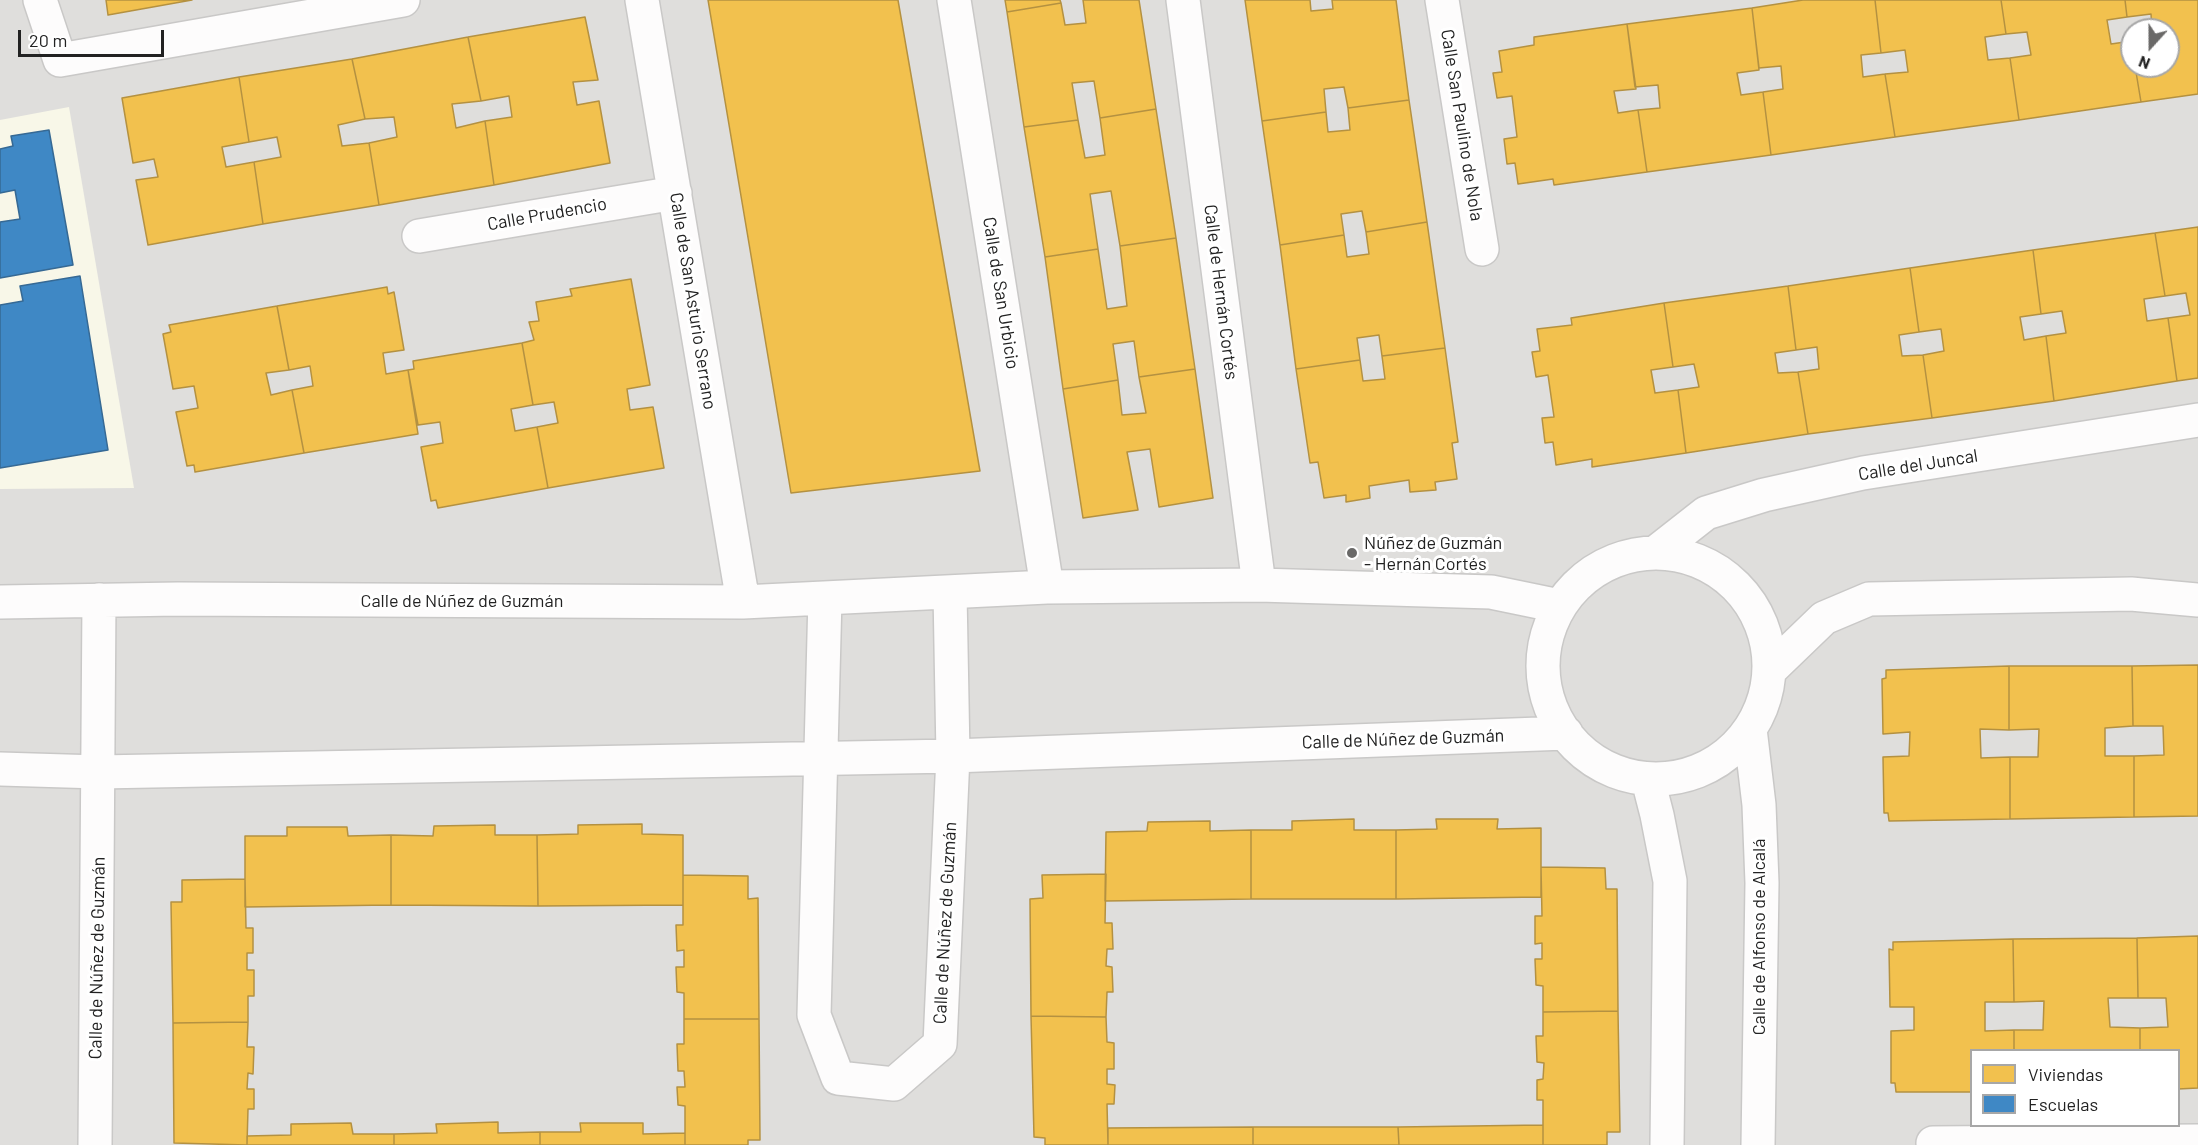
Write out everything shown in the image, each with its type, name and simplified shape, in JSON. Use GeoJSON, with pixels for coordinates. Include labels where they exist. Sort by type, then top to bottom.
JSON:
{"type":"FeatureCollection","features":[{"type":"Feature","properties":{"kind":"street"},"geometry":{"type":"LineString","coordinates":[[40,0],[60,60],[403,0]]}},
{"type":"Feature","properties":{"kind":"street","name":"Calle de San Asturio Serrano"},"geometry":{"type":"LineString","coordinates":[[642,0],[742,602]]}},
{"type":"Feature","properties":{"kind":"street","name":"Calle de San Urbicio"},"geometry":{"type":"LineString","coordinates":[[954,0],[1047,587]]}},
{"type":"Feature","properties":{"kind":"street","name":"Calle de Hernán Cortés"},"geometry":{"type":"LineString","coordinates":[[1183,0],[1258,585]]}},
{"type":"Feature","properties":{"kind":"street","name":"Calle San Paulino de Nola"},"geometry":{"type":"LineString","coordinates":[[1442,0],[1482,249]]}},
{"type":"Feature","properties":{"kind":"street","name":"Calle Prudencio"},"geometry":{"type":"LineString","coordinates":[[419,236],[675,193]]}},
{"type":"Feature","properties":{"kind":"street","name":"Calle del Juncal"},"geometry":{"type":"LineString","coordinates":[[1655,553],[1707,513],[1764,495],[1863,473],[2198,420]]}},
{"type":"Feature","properties":{"kind":"street"},"geometry":{"type":"LineString","coordinates":[[1655,553],[1691,558],[1724,575],[1749,602],[1765,634],[1770,670],[1763,706],[1750,729],[1745,737],[1718,762],[1684,777],[1648,780],[1610,771],[1578,749],[1554,718],[1543,681],[1544,642],[1559,606],[1585,578],[1619,559],[1655,553]]}},
{"type":"Feature","properties":{"kind":"street","name":"Calle de Núñez de Guzmán"},"geometry":{"type":"LineString","coordinates":[[0,602],[99,600],[742,602],[1047,587],[1258,585],[1491,592],[1559,606]]}},
{"type":"Feature","properties":{"kind":"street","name":"Calle de Núñez de Guzmán"},"geometry":{"type":"LineString","coordinates":[[825,598],[814,1015],[838,1078],[894,1084],[940,1044],[953,756],[950,592]]}},
{"type":"Feature","properties":{"kind":"street"},"geometry":{"type":"LineString","coordinates":[[1770,670],[1824,618],[1869,599],[2131,594],[2198,600]]}},
{"type":"Feature","properties":{"kind":"street","name":"Calle de Núñez de Guzmán"},"geometry":{"type":"LineString","coordinates":[[95,1145],[99,600]]}},
{"type":"Feature","properties":{"kind":"street","name":"Calle de Alfonso de Alcalá"},"geometry":{"type":"LineString","coordinates":[[1750,729],[1759,805],[1762,882],[1758,1145]]}},
{"type":"Feature","properties":{"kind":"street","name":"Calle de Núñez de Guzmán"},"geometry":{"type":"LineString","coordinates":[[0,770],[99,772],[953,756],[1566,733]]}},
{"type":"Feature","properties":{"kind":"street"},"geometry":{"type":"LineString","coordinates":[[1648,780],[1658,815],[1670,881],[1667,1145]]}},
{"type":"Feature","properties":{"kind":"street"},"geometry":{"type":"LineString","coordinates":[[1933,1143],[2198,1141]]}},
{"type":"Feature","properties":{"kind":"shaded area"},"geometry":{"type":"Polygon","coordinates":[[[0,0],[2198,0],[2198,1145],[0,1145],[0,0]]]}},
{"type":"Feature","properties":{"kind":"shaded area"},"geometry":{"type":"Polygon","coordinates":[[[69,107],[134,488],[0,489],[0,120],[69,107]]]}},
{"type":"Feature","properties":{"kind":"building: Viviendas"},"geometry":{"type":"Polygon","coordinates":[[[106,0],[192,0],[108,15],[106,0]]]}},
{"type":"Feature","properties":{"kind":"building: Viviendas"},"geometry":{"type":"Polygon","coordinates":[[[708,0],[898,0],[980,471],[791,493],[708,0]]]}},
{"type":"Feature","properties":{"kind":"building: Viviendas"},"geometry":{"type":"Polygon","coordinates":[[[1005,0],[1060,0],[1061,3],[1007,12],[1005,0]]]}},
{"type":"Feature","properties":{"kind":"building: Viviendas"},"geometry":{"type":"Polygon","coordinates":[[[1083,0],[1139,0],[1156,109],[1100,118],[1094,81],[1072,83],[1078,120],[1024,127],[1007,12],[1061,3],[1065,25],[1086,23],[1083,0]]]}},
{"type":"Feature","properties":{"kind":"building: Viviendas"},"geometry":{"type":"Polygon","coordinates":[[[1245,0],[1310,0],[1311,11],[1333,9],[1332,0],[1396,0],[1409,100],[1348,108],[1344,87],[1324,89],[1326,112],[1262,121],[1245,0]]]}},
{"type":"Feature","properties":{"kind":"building: Viviendas"},"geometry":{"type":"Polygon","coordinates":[[[1803,0],[1875,0],[1881,53],[1861,55],[1863,77],[1885,74],[1895,137],[1771,155],[1763,92],[1783,89],[1781,66],[1759,68],[1752,8],[1803,0]]]}},
{"type":"Feature","properties":{"kind":"building: Viviendas"},"geometry":{"type":"Polygon","coordinates":[[[1875,0],[2001,0],[2006,34],[1985,37],[1988,60],[2010,58],[2019,120],[1895,137],[1885,74],[1908,72],[1905,50],[1881,53],[1875,0]]]}},
{"type":"Feature","properties":{"kind":"building: Viviendas"},"geometry":{"type":"Polygon","coordinates":[[[2001,0],[2125,0],[2127,17],[2107,20],[2111,44],[2120,43],[2120,78],[2137,78],[2141,102],[2019,120],[2010,58],[2031,55],[2027,32],[2006,34],[2001,0]]]}},
{"type":"Feature","properties":{"kind":"building: Viviendas"},"geometry":{"type":"Polygon","coordinates":[[[2125,0],[2198,0],[2198,94],[2141,102],[2137,78],[2180,78],[2180,18],[2151,18],[2151,14],[2127,17],[2125,0]]]}},
{"type":"Feature","properties":{"kind":"building: Viviendas"},"geometry":{"type":"Polygon","coordinates":[[[1752,8],[1759,70],[1737,73],[1741,95],[1763,92],[1771,155],[1647,172],[1638,110],[1660,108],[1658,85],[1635,87],[1627,24],[1752,8]]]}},
{"type":"Feature","properties":{"kind":"building: Viviendas"},"geometry":{"type":"Polygon","coordinates":[[[585,17],[598,80],[573,82],[577,105],[599,101],[610,163],[494,185],[485,121],[512,117],[509,96],[481,101],[468,37],[585,17]]]}},
{"type":"Feature","properties":{"kind":"building: Viviendas"},"geometry":{"type":"Polygon","coordinates":[[[1627,24],[1636,89],[1614,91],[1618,113],[1638,110],[1647,172],[1554,185],[1553,179],[1518,184],[1515,163],[1507,164],[1504,139],[1517,137],[1512,96],[1497,98],[1493,73],[1502,72],[1499,51],[1534,45],[1534,37],[1627,24]]]}},
{"type":"Feature","properties":{"kind":"building: Viviendas"},"geometry":{"type":"Polygon","coordinates":[[[468,37],[481,101],[452,104],[456,128],[485,121],[494,185],[379,205],[369,143],[397,137],[394,117],[365,119],[352,59],[468,37]]]}},
{"type":"Feature","properties":{"kind":"building: Viviendas"},"geometry":{"type":"Polygon","coordinates":[[[352,59],[365,119],[338,125],[342,146],[369,143],[379,205],[263,224],[254,162],[281,157],[277,137],[249,142],[239,77],[352,59]]]}},
{"type":"Feature","properties":{"kind":"building: Viviendas"},"geometry":{"type":"Polygon","coordinates":[[[239,77],[249,142],[222,147],[226,167],[254,162],[263,224],[148,245],[136,180],[158,177],[154,159],[133,163],[122,98],[239,77]]]}},
{"type":"Feature","properties":{"kind":"building: Viviendas"},"geometry":{"type":"Polygon","coordinates":[[[1409,100],[1427,222],[1366,232],[1362,211],[1341,214],[1344,235],[1280,245],[1262,121],[1326,112],[1328,132],[1350,130],[1348,108],[1409,100]]]}},
{"type":"Feature","properties":{"kind":"building: Viviendas"},"geometry":{"type":"Polygon","coordinates":[[[1156,109],[1176,238],[1120,246],[1111,191],[1090,194],[1098,249],[1045,257],[1024,127],[1078,120],[1085,158],[1105,155],[1100,118],[1156,109]]]}},
{"type":"Feature","properties":{"kind":"building: Viviendas"},"geometry":{"type":"Polygon","coordinates":[[[1427,222],[1445,348],[1382,356],[1379,335],[1357,338],[1360,360],[1296,369],[1280,245],[1344,235],[1347,257],[1369,254],[1366,232],[1427,222]]]}},
{"type":"Feature","properties":{"kind":"building: Viviendas"},"geometry":{"type":"Polygon","coordinates":[[[2198,227],[2198,378],[2177,381],[2168,318],[2190,315],[2186,293],[2165,296],[2155,233],[2198,227]]]}},
{"type":"Feature","properties":{"kind":"building: Viviendas"},"geometry":{"type":"Polygon","coordinates":[[[2155,233],[2165,296],[2144,299],[2147,321],[2168,318],[2177,381],[2054,401],[2046,336],[2066,333],[2062,311],[2041,314],[2033,250],[2155,233]]]}},
{"type":"Feature","properties":{"kind":"building: Viviendas"},"geometry":{"type":"Polygon","coordinates":[[[1176,238],[1195,369],[1139,377],[1134,341],[1113,344],[1118,380],[1063,389],[1045,257],[1098,249],[1107,309],[1127,306],[1120,246],[1176,238]]]}},
{"type":"Feature","properties":{"kind":"building: Viviendas"},"geometry":{"type":"Polygon","coordinates":[[[2033,250],[2041,314],[2020,317],[2024,340],[2046,336],[2054,401],[1932,418],[1923,355],[1944,351],[1941,329],[1919,332],[1910,268],[2033,250]]]}},
{"type":"Feature","properties":{"kind":"building: Viviendas"},"geometry":{"type":"Polygon","coordinates":[[[1910,268],[1919,332],[1899,335],[1902,356],[1923,355],[1932,418],[1808,434],[1798,372],[1819,369],[1817,347],[1796,350],[1788,286],[1910,268]]]}},
{"type":"Feature","properties":{"kind":"building: Viviendas"},"geometry":{"type":"Polygon","coordinates":[[[631,279],[650,385],[627,389],[630,410],[653,407],[664,468],[548,488],[537,427],[558,423],[554,402],[533,405],[522,343],[534,340],[529,322],[539,321],[536,302],[572,296],[570,289],[631,279]]]}},
{"type":"Feature","properties":{"kind":"building: Viviendas"},"geometry":{"type":"Polygon","coordinates":[[[1788,286],[1796,350],[1775,353],[1778,373],[1798,372],[1808,434],[1686,453],[1678,390],[1699,387],[1694,364],[1673,367],[1664,303],[1788,286]]]}},
{"type":"Feature","properties":{"kind":"building: Viviendas"},"geometry":{"type":"Polygon","coordinates":[[[387,287],[388,294],[394,292],[404,350],[383,353],[386,374],[408,370],[418,434],[304,453],[292,390],[313,386],[310,366],[289,370],[277,306],[387,287]]]}},
{"type":"Feature","properties":{"kind":"building: Viviendas"},"geometry":{"type":"Polygon","coordinates":[[[1664,303],[1673,367],[1651,370],[1655,393],[1678,390],[1686,453],[1592,467],[1592,459],[1556,465],[1553,442],[1545,443],[1542,418],[1554,417],[1548,375],[1536,377],[1532,352],[1540,351],[1537,329],[1572,325],[1571,318],[1664,303]]]}},
{"type":"Feature","properties":{"kind":"building: Viviendas"},"geometry":{"type":"Polygon","coordinates":[[[277,306],[289,370],[266,373],[271,395],[292,390],[304,453],[195,472],[194,465],[187,466],[176,412],[198,408],[194,386],[173,389],[163,334],[171,332],[169,325],[277,306]]]}},
{"type":"Feature","properties":{"kind":"building: Viviendas"},"geometry":{"type":"Polygon","coordinates":[[[522,343],[533,405],[511,409],[515,431],[537,427],[548,488],[438,508],[436,500],[431,501],[421,447],[443,443],[440,422],[418,425],[408,370],[414,369],[413,361],[522,343]]]}},
{"type":"Feature","properties":{"kind":"building: Viviendas"},"geometry":{"type":"Polygon","coordinates":[[[1445,348],[1458,442],[1452,443],[1457,479],[1435,482],[1436,490],[1410,492],[1409,480],[1369,486],[1370,498],[1346,502],[1346,495],[1324,498],[1318,462],[1310,463],[1296,369],[1360,360],[1363,381],[1385,379],[1382,356],[1445,348]]]}},
{"type":"Feature","properties":{"kind":"building: Viviendas"},"geometry":{"type":"Polygon","coordinates":[[[1195,369],[1213,498],[1159,507],[1150,449],[1127,452],[1138,510],[1083,518],[1063,389],[1118,380],[1122,415],[1146,413],[1139,377],[1195,369]]]}},
{"type":"Feature","properties":{"kind":"building: Viviendas"},"geometry":{"type":"Polygon","coordinates":[[[2198,665],[2198,816],[2134,817],[2134,756],[2164,755],[2163,726],[2133,726],[2132,666],[2198,665]]]}},
{"type":"Feature","properties":{"kind":"building: Viviendas"},"geometry":{"type":"Polygon","coordinates":[[[2009,666],[2009,730],[1980,729],[1981,758],[2010,757],[2010,819],[1889,821],[1888,813],[1884,813],[1883,757],[1909,756],[1910,732],[1883,734],[1882,679],[1886,678],[1886,670],[2009,666]]]}},
{"type":"Feature","properties":{"kind":"building: Viviendas"},"geometry":{"type":"Polygon","coordinates":[[[2009,666],[2132,666],[2133,726],[2105,728],[2105,756],[2134,756],[2134,817],[2010,819],[2010,757],[2038,757],[2039,729],[2009,730],[2009,666]]]}},
{"type":"Feature","properties":{"kind":"building: Viviendas"},"geometry":{"type":"Polygon","coordinates":[[[1354,819],[1354,830],[1396,830],[1396,899],[1251,899],[1251,830],[1292,830],[1292,821],[1354,819]]]}},
{"type":"Feature","properties":{"kind":"building: Viviendas"},"geometry":{"type":"Polygon","coordinates":[[[1436,819],[1498,819],[1497,829],[1541,828],[1541,897],[1396,899],[1396,830],[1437,829],[1436,819]]]}},
{"type":"Feature","properties":{"kind":"building: Viviendas"},"geometry":{"type":"Polygon","coordinates":[[[1210,821],[1210,831],[1251,830],[1251,899],[1105,901],[1106,832],[1147,831],[1148,822],[1210,821]]]}},
{"type":"Feature","properties":{"kind":"building: Viviendas"},"geometry":{"type":"Polygon","coordinates":[[[642,824],[642,834],[683,835],[683,905],[538,906],[537,835],[578,834],[578,825],[642,824]]]}},
{"type":"Feature","properties":{"kind":"building: Viviendas"},"geometry":{"type":"Polygon","coordinates":[[[495,825],[495,835],[537,835],[538,906],[391,905],[391,835],[433,836],[434,826],[495,825]]]}},
{"type":"Feature","properties":{"kind":"building: Viviendas"},"geometry":{"type":"Polygon","coordinates":[[[287,827],[347,827],[348,836],[391,835],[391,905],[245,907],[245,836],[287,836],[287,827]]]}},
{"type":"Feature","properties":{"kind":"building: Viviendas"},"geometry":{"type":"Polygon","coordinates":[[[1541,867],[1605,868],[1606,889],[1617,889],[1618,1011],[1543,1012],[1543,986],[1536,985],[1535,959],[1542,959],[1542,943],[1535,944],[1535,916],[1542,916],[1541,867]]]}},
{"type":"Feature","properties":{"kind":"building: Viviendas"},"geometry":{"type":"Polygon","coordinates":[[[1106,874],[1105,923],[1112,923],[1113,949],[1107,949],[1106,966],[1112,967],[1113,992],[1107,992],[1106,1017],[1031,1016],[1030,899],[1043,898],[1042,875],[1106,874]]]}},
{"type":"Feature","properties":{"kind":"building: Viviendas"},"geometry":{"type":"Polygon","coordinates":[[[683,875],[748,876],[748,899],[758,898],[759,1019],[684,1019],[684,993],[677,992],[676,967],[684,967],[684,950],[677,951],[676,925],[683,925],[683,875]]]}},
{"type":"Feature","properties":{"kind":"building: Viviendas"},"geometry":{"type":"Polygon","coordinates":[[[245,879],[246,928],[253,928],[253,953],[247,953],[247,970],[254,970],[254,996],[248,996],[248,1022],[173,1023],[171,902],[182,902],[182,880],[245,879]]]}},
{"type":"Feature","properties":{"kind":"building: Viviendas"},"geometry":{"type":"Polygon","coordinates":[[[2198,936],[2198,1088],[2180,1089],[2180,1049],[2140,1049],[2140,1028],[2168,1027],[2166,998],[2138,998],[2137,938],[2198,936]]]}},
{"type":"Feature","properties":{"kind":"building: Viviendas"},"geometry":{"type":"Polygon","coordinates":[[[2137,938],[2138,998],[2108,998],[2110,1027],[2140,1028],[2140,1049],[2014,1049],[2014,1030],[2043,1030],[2044,1001],[2014,1002],[2013,939],[2137,938]]]}},
{"type":"Feature","properties":{"kind":"building: Viviendas"},"geometry":{"type":"Polygon","coordinates":[[[2013,939],[2014,1002],[1985,1002],[1985,1031],[2014,1030],[2014,1049],[1970,1049],[1970,1092],[1896,1092],[1895,1083],[1891,1083],[1891,1031],[1914,1030],[1914,1007],[1890,1007],[1889,949],[1893,950],[1893,942],[2013,939]]]}},
{"type":"Feature","properties":{"kind":"building: Viviendas"},"geometry":{"type":"Polygon","coordinates":[[[1618,1011],[1620,1132],[1607,1132],[1607,1145],[1543,1145],[1543,1100],[1537,1100],[1537,1080],[1543,1079],[1544,1063],[1537,1062],[1536,1036],[1543,1036],[1543,1012],[1618,1011]]]}},
{"type":"Feature","properties":{"kind":"building: Viviendas"},"geometry":{"type":"Polygon","coordinates":[[[1031,1016],[1106,1017],[1107,1042],[1114,1043],[1114,1069],[1107,1069],[1107,1084],[1115,1085],[1114,1104],[1107,1104],[1108,1145],[1045,1145],[1045,1138],[1034,1137],[1031,1016]]]}},
{"type":"Feature","properties":{"kind":"building: Viviendas"},"geometry":{"type":"Polygon","coordinates":[[[684,1019],[759,1019],[760,1140],[748,1140],[748,1145],[685,1145],[685,1106],[678,1105],[677,1087],[685,1087],[684,1071],[678,1071],[677,1044],[684,1044],[684,1019]]]}},
{"type":"Feature","properties":{"kind":"building: Viviendas"},"geometry":{"type":"Polygon","coordinates":[[[248,1022],[247,1047],[254,1047],[253,1074],[248,1073],[247,1089],[254,1089],[254,1109],[248,1109],[247,1145],[174,1143],[173,1023],[248,1022]]]}},
{"type":"Feature","properties":{"kind":"building: Viviendas"},"geometry":{"type":"Polygon","coordinates":[[[498,1122],[498,1133],[540,1132],[540,1145],[394,1145],[394,1134],[437,1133],[436,1124],[498,1122]]]}},
{"type":"Feature","properties":{"kind":"building: Viviendas"},"geometry":{"type":"Polygon","coordinates":[[[351,1123],[353,1134],[394,1134],[394,1145],[247,1145],[247,1136],[291,1135],[291,1124],[351,1123]]]}},
{"type":"Feature","properties":{"kind":"building: Viviendas"},"geometry":{"type":"Polygon","coordinates":[[[580,1123],[643,1123],[643,1134],[685,1133],[685,1145],[540,1145],[540,1132],[581,1132],[580,1123]]]}},
{"type":"Feature","properties":{"kind":"building: Viviendas"},"geometry":{"type":"Polygon","coordinates":[[[1543,1125],[1543,1145],[1399,1145],[1398,1127],[1543,1125]]]}},
{"type":"Feature","properties":{"kind":"building: Viviendas"},"geometry":{"type":"Polygon","coordinates":[[[1253,1127],[1398,1127],[1399,1145],[1253,1145],[1253,1127]]]}},
{"type":"Feature","properties":{"kind":"building: Viviendas"},"geometry":{"type":"Polygon","coordinates":[[[1253,1127],[1253,1145],[1108,1145],[1108,1128],[1253,1127]]]}},
{"type":"Feature","properties":{"kind":"building: Escuelas"},"geometry":{"type":"Polygon","coordinates":[[[49,130],[73,265],[0,278],[0,222],[20,219],[15,190],[0,193],[0,149],[13,146],[11,136],[49,130]]]}},
{"type":"Feature","properties":{"kind":"building: Escuelas"},"geometry":{"type":"Polygon","coordinates":[[[80,276],[108,450],[0,468],[0,305],[23,301],[20,286],[80,276]]]}},
{"type":"Feature","properties":{"kind":"place","name":"Núñez de Guzmán - Hernán Cortés"},"geometry":{"type":"Point","coordinates":[1352,553]}}]}
